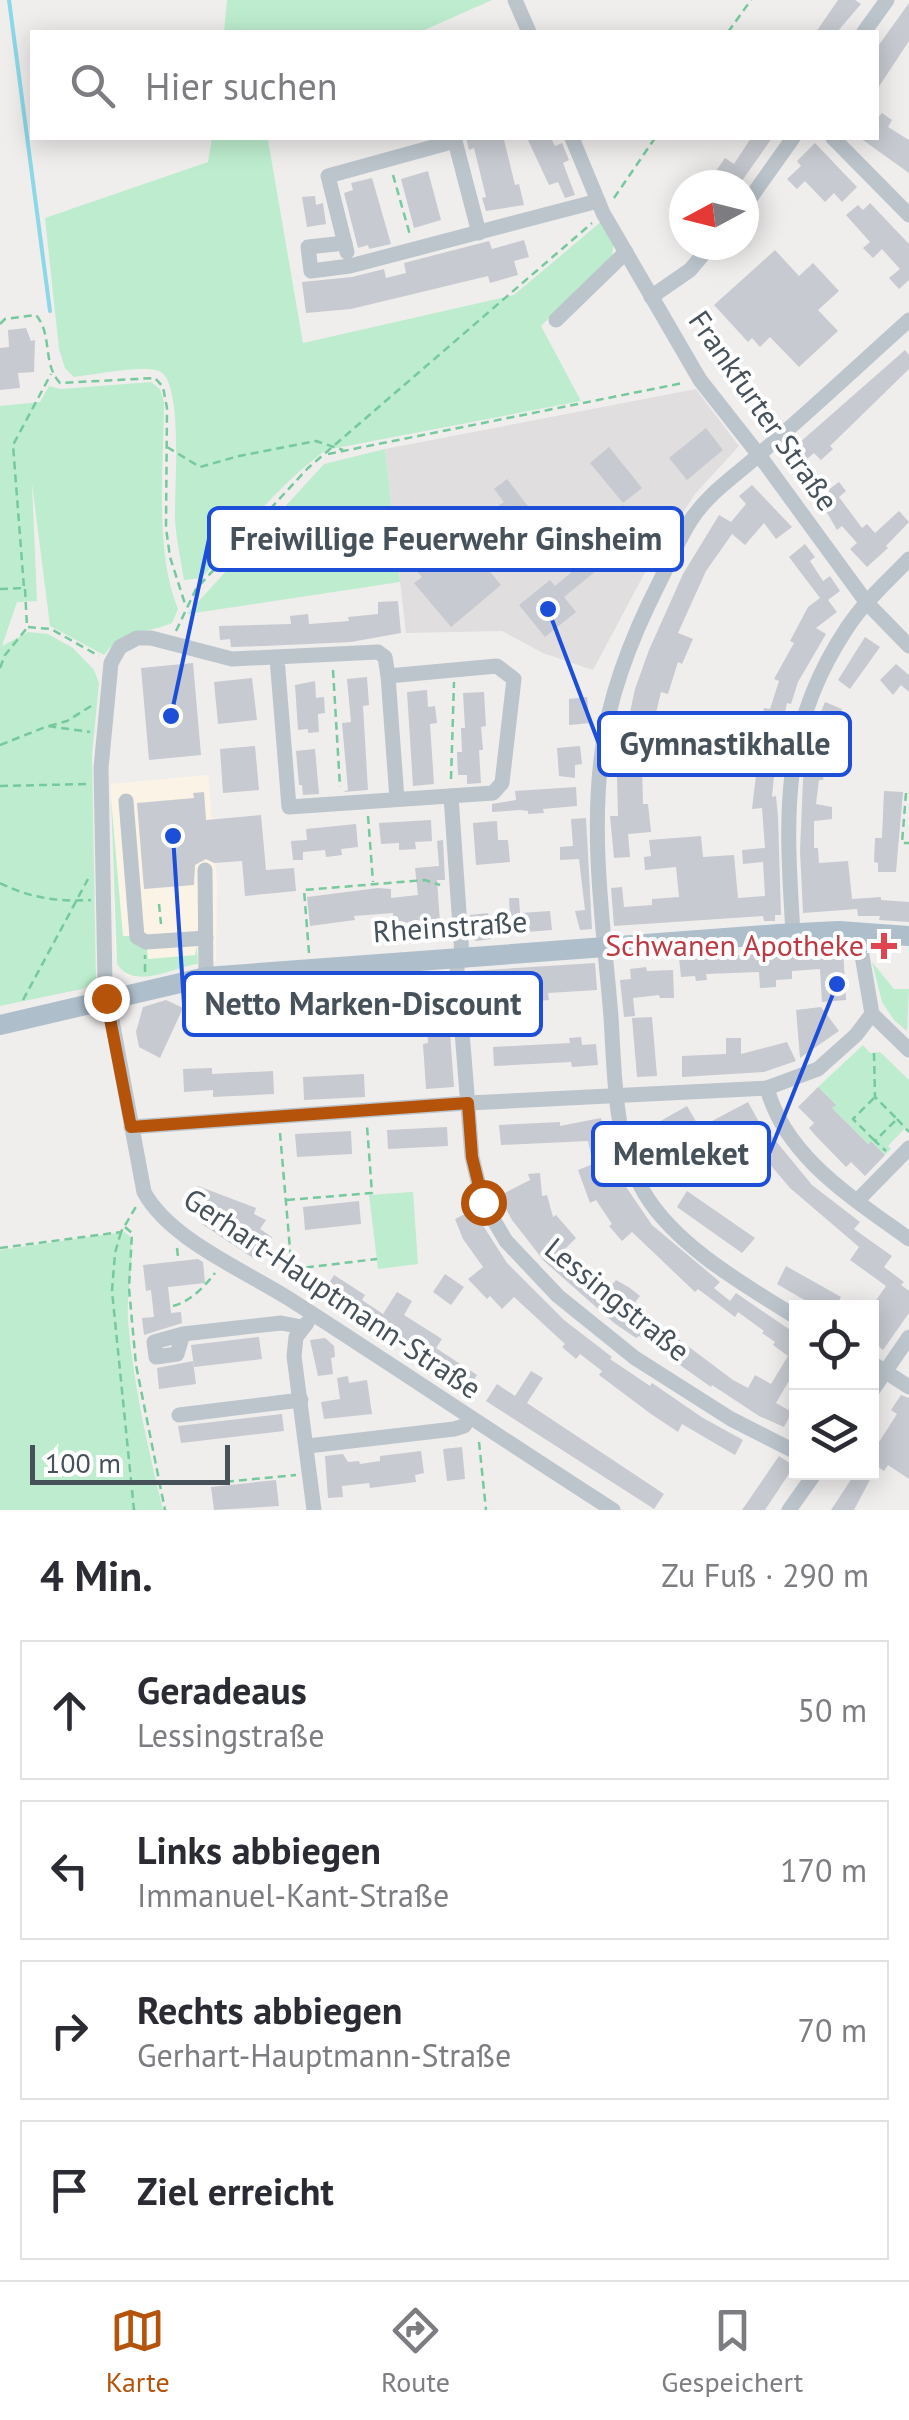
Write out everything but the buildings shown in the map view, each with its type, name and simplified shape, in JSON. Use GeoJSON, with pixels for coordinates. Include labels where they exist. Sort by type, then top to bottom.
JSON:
{"type":"FeatureCollection","features":[{"type":"Feature","properties":{"kind":"main road","name":"Rheinstraße"},"geometry":{"type":"LineString","coordinates":[[0,1025],[206,977],[793,933],[909,936]]}},
{"type":"Feature","properties":{"kind":"street"},"geometry":{"type":"LineString","coordinates":[[515,0],[527,30]]}},
{"type":"Feature","properties":{"kind":"street"},"geometry":{"type":"LineString","coordinates":[[865,30],[886,0]]}},
{"type":"Feature","properties":{"kind":"street","name":"Frankfurter Straße"},"geometry":{"type":"LineString","coordinates":[[573,140],[600,207],[700,380],[867,603],[909,646]]}},
{"type":"Feature","properties":{"kind":"street"},"geometry":{"type":"LineString","coordinates":[[759,186],[792,140]]}},
{"type":"Feature","properties":{"kind":"street"},"geometry":{"type":"LineString","coordinates":[[835,140],[909,215]]}},
{"type":"Feature","properties":{"kind":"street"},"geometry":{"type":"LineString","coordinates":[[350,266],[328,176],[454,141],[479,233]]}},
{"type":"Feature","properties":{"kind":"street"},"geometry":{"type":"LineString","coordinates":[[344,243],[308,248],[311,271],[350,266],[600,207]]}},
{"type":"Feature","properties":{"kind":"street"},"geometry":{"type":"LineString","coordinates":[[556,320],[626,252]]}},
{"type":"Feature","properties":{"kind":"street"},"geometry":{"type":"LineString","coordinates":[[651,297],[672,286],[697,260]]}},
{"type":"Feature","properties":{"kind":"street"},"geometry":{"type":"LineString","coordinates":[[789,1313],[732,1277],[674,1228],[647,1198],[627,1161],[617,1097],[605,947],[598,826],[601,756],[614,695],[638,625],[692,518],[722,485],[909,320]]}},
{"type":"Feature","properties":{"kind":"street"},"geometry":{"type":"LineString","coordinates":[[793,933],[787,805],[793,754],[821,674],[848,627],[909,559]]}},
{"type":"Feature","properties":{"kind":"street"},"geometry":{"type":"LineString","coordinates":[[111,662],[128,640],[151,638],[232,659],[378,652],[385,657],[388,676],[398,800]]}},
{"type":"Feature","properties":{"kind":"street"},"geometry":{"type":"LineString","coordinates":[[277,658],[290,807],[493,793],[502,783],[514,679],[508,671],[496,666],[388,676]]}},
{"type":"Feature","properties":{"kind":"street","name":"Gerhart-Hauptmann-Straße"},"geometry":{"type":"LineString","coordinates":[[111,662],[101,783],[106,998],[144,1192],[151,1205],[225,1260],[294,1302],[308,1322],[473,1420],[612,1510]]}},
{"type":"Feature","properties":{"kind":"street","name":"Lessingstraße"},"geometry":{"type":"LineString","coordinates":[[451,796],[472,1157],[483,1202],[506,1241],[558,1296],[635,1358],[731,1419],[789,1448]]}},
{"type":"Feature","properties":{"kind":"street"},"geometry":{"type":"LineString","coordinates":[[126,801],[138,937],[154,941],[206,938]]}},
{"type":"Feature","properties":{"kind":"street"},"geometry":{"type":"LineString","coordinates":[[205,870],[206,977]]}},
{"type":"Feature","properties":{"kind":"street"},"geometry":{"type":"LineString","coordinates":[[858,932],[872,1014],[909,1050]]}},
{"type":"Feature","properties":{"kind":"street"},"geometry":{"type":"LineString","coordinates":[[131,1127],[468,1103],[767,1088],[818,1069],[856,1035],[872,1014]]}},
{"type":"Feature","properties":{"kind":"street"},"geometry":{"type":"LineString","coordinates":[[767,1088],[792,1143],[857,1201],[909,1239]]}},
{"type":"Feature","properties":{"kind":"street"},"geometry":{"type":"LineString","coordinates":[[857,1201],[909,1148]]}},
{"type":"Feature","properties":{"kind":"street"},"geometry":{"type":"LineString","coordinates":[[184,1334],[308,1322]]}},
{"type":"Feature","properties":{"kind":"street"},"geometry":{"type":"LineString","coordinates":[[308,1322],[294,1346],[314,1510]]}},
{"type":"Feature","properties":{"kind":"street"},"geometry":{"type":"LineString","coordinates":[[879,1366],[909,1337]]}},
{"type":"Feature","properties":{"kind":"street"},"geometry":{"type":"LineString","coordinates":[[879,1368],[909,1387]]}},
{"type":"Feature","properties":{"kind":"street"},"geometry":{"type":"LineString","coordinates":[[179,1415],[301,1400]]}},
{"type":"Feature","properties":{"kind":"street"},"geometry":{"type":"LineString","coordinates":[[308,1446],[454,1429],[473,1420]]}},
{"type":"Feature","properties":{"kind":"street"},"geometry":{"type":"LineString","coordinates":[[789,1510],[810,1480]]}},
{"type":"Feature","properties":{"kind":"path"},"geometry":{"type":"LineString","coordinates":[[729,30],[750,0]]}},
{"type":"Feature","properties":{"kind":"path"},"geometry":{"type":"LineString","coordinates":[[171,643],[196,589],[251,527],[308,468],[600,207],[653,140]]}},
{"type":"Feature","properties":{"kind":"path"},"geometry":{"type":"LineString","coordinates":[[389,159],[414,250]]}},
{"type":"Feature","properties":{"kind":"path"},"geometry":{"type":"LineString","coordinates":[[0,324],[5,318],[36,316],[45,326],[51,373],[60,383],[155,378],[162,387],[167,408],[170,557],[186,606]]}},
{"type":"Feature","properties":{"kind":"path"},"geometry":{"type":"LineString","coordinates":[[0,668],[4,655],[28,627],[13,445],[51,373]]}},
{"type":"Feature","properties":{"kind":"path"},"geometry":{"type":"LineString","coordinates":[[326,454],[700,380]]}},
{"type":"Feature","properties":{"kind":"path"},"geometry":{"type":"LineString","coordinates":[[166,446],[200,467],[310,442],[344,451]]}},
{"type":"Feature","properties":{"kind":"path"},"geometry":{"type":"LineString","coordinates":[[0,589],[24,588]]}},
{"type":"Feature","properties":{"kind":"path"},"geometry":{"type":"LineString","coordinates":[[28,627],[52,629],[111,662]]}},
{"type":"Feature","properties":{"kind":"path"},"geometry":{"type":"LineString","coordinates":[[332,654],[341,804]]}},
{"type":"Feature","properties":{"kind":"path"},"geometry":{"type":"LineString","coordinates":[[451,796],[449,752],[454,670]]}},
{"type":"Feature","properties":{"kind":"path"},"geometry":{"type":"LineString","coordinates":[[0,745],[84,713],[107,690]]}},
{"type":"Feature","properties":{"kind":"path"},"geometry":{"type":"LineString","coordinates":[[48,726],[104,733]]}},
{"type":"Feature","properties":{"kind":"path"},"geometry":{"type":"LineString","coordinates":[[0,786],[101,783]]}},
{"type":"Feature","properties":{"kind":"path"},"geometry":{"type":"LineString","coordinates":[[906,792],[902,843],[909,843]]}},
{"type":"Feature","properties":{"kind":"path"},"geometry":{"type":"LineString","coordinates":[[366,802],[373,884]]}},
{"type":"Feature","properties":{"kind":"path"},"geometry":{"type":"LineString","coordinates":[[20,1006],[101,855]]}},
{"type":"Feature","properties":{"kind":"path"},"geometry":{"type":"LineString","coordinates":[[309,958],[304,890],[425,880],[440,885],[456,881]]}},
{"type":"Feature","properties":{"kind":"path"},"geometry":{"type":"LineString","coordinates":[[0,883],[62,903],[102,900]]}},
{"type":"Feature","properties":{"kind":"path"},"geometry":{"type":"LineString","coordinates":[[144,978],[159,904]]}},
{"type":"Feature","properties":{"kind":"path"},"geometry":{"type":"LineString","coordinates":[[874,1052],[875,1097],[909,1132]]}},
{"type":"Feature","properties":{"kind":"path"},"geometry":{"type":"LineString","coordinates":[[875,1097],[853,1119],[887,1153]]}},
{"type":"Feature","properties":{"kind":"path"},"geometry":{"type":"LineString","coordinates":[[286,1200],[372,1193],[366,1110]]}},
{"type":"Feature","properties":{"kind":"path"},"geometry":{"type":"LineString","coordinates":[[278,1116],[294,1302]]}},
{"type":"Feature","properties":{"kind":"path"},"geometry":{"type":"LineString","coordinates":[[875,1140],[897,1119]]}},
{"type":"Feature","properties":{"kind":"path"},"geometry":{"type":"LineString","coordinates":[[134,1510],[112,1291],[121,1232],[144,1192]]}},
{"type":"Feature","properties":{"kind":"path"},"geometry":{"type":"LineString","coordinates":[[125,1227],[132,1233],[129,1288],[136,1365],[164,1510]]}},
{"type":"Feature","properties":{"kind":"path"},"geometry":{"type":"LineString","coordinates":[[0,1248],[121,1232]]}},
{"type":"Feature","properties":{"kind":"path"},"geometry":{"type":"LineString","coordinates":[[292,1269],[377,1259]]}},
{"type":"Feature","properties":{"kind":"path"},"geometry":{"type":"LineString","coordinates":[[173,1306],[206,1284],[225,1260]]}},
{"type":"Feature","properties":{"kind":"path"},"geometry":{"type":"LineString","coordinates":[[473,1420],[486,1510]]}},
{"type":"Feature","properties":{"kind":"path"},"geometry":{"type":"LineString","coordinates":[[212,1483],[310,1474]]}},
{"type":"Feature","properties":{"kind":"shaded area"},"geometry":{"type":"Polygon","coordinates":[[[696,389],[739,446],[695,494],[649,565],[593,670],[543,653],[502,631],[406,633],[385,449],[696,389]]]}},
{"type":"Feature","properties":{"kind":"shaded area"},"geometry":{"type":"Polygon","coordinates":[[[208,775],[217,884],[216,961],[127,976],[117,964],[115,954],[111,784],[208,775]]]}},
{"type":"Feature","properties":{"kind":"green space"},"geometry":{"type":"Polygon","coordinates":[[[227,0],[492,0],[424,30],[224,30],[227,0]]]}},
{"type":"Feature","properties":{"kind":"green space"},"geometry":{"type":"Polygon","coordinates":[[[212,140],[268,140],[303,343],[514,295],[603,220],[614,242],[612,256],[541,326],[581,401],[326,450],[276,494],[202,578],[184,580],[175,519],[175,415],[167,379],[159,371],[141,369],[74,377],[65,368],[59,349],[45,218],[208,162],[212,140]]]}},
{"type":"Feature","properties":{"kind":"green space"},"geometry":{"type":"Polygon","coordinates":[[[151,382],[160,389],[164,402],[163,535],[178,609],[172,623],[127,636],[104,655],[50,626],[32,483],[37,601],[17,602],[2,646],[28,632],[48,634],[73,648],[94,670],[99,683],[92,755],[96,982],[82,989],[0,1006],[0,406],[40,402],[49,386],[61,389],[151,382]]]}},
{"type":"Feature","properties":{"kind":"green space"},"geometry":{"type":"Polygon","coordinates":[[[385,449],[400,582],[187,614],[324,464],[385,449]]]}},
{"type":"Feature","properties":{"kind":"green space"},"geometry":{"type":"Polygon","coordinates":[[[111,798],[123,936],[133,936],[147,949],[148,959],[195,955],[197,946],[198,964],[144,977],[124,972],[117,964],[111,798]]]}},
{"type":"Feature","properties":{"kind":"green space"},"geometry":{"type":"Polygon","coordinates":[[[872,962],[894,989],[909,989],[907,1031],[882,1002],[872,962]]]}},
{"type":"Feature","properties":{"kind":"green space"},"geometry":{"type":"Polygon","coordinates":[[[863,1045],[870,1053],[880,1052],[909,1080],[909,1130],[905,1128],[885,1155],[871,1141],[868,1144],[832,1108],[835,1105],[818,1087],[863,1045]]]}},
{"type":"Feature","properties":{"kind":"green space"},"geometry":{"type":"Polygon","coordinates":[[[413,1192],[418,1264],[378,1269],[369,1195],[413,1192]]]}},
{"type":"Feature","properties":{"kind":"green space"},"geometry":{"type":"Polygon","coordinates":[[[124,1232],[130,1236],[131,1246],[128,1310],[133,1368],[163,1510],[0,1510],[0,1250],[124,1232]]]}},
{"type":"Feature","properties":{"kind":"waterway"},"geometry":{"type":"LineString","coordinates":[[9,0],[50,311]]}},
{"type":"Feature","properties":{"kind":"place","name":"Gymnastikhalle"},"geometry":{"type":"Point","coordinates":[548,609]}},
{"type":"Feature","properties":{"kind":"place","name":"Freiwillige Feuerwehr Ginsheim"},"geometry":{"type":"Point","coordinates":[171,716]}},
{"type":"Feature","properties":{"kind":"place","name":"Netto Marken-Discount"},"geometry":{"type":"Point","coordinates":[173,836]}},
{"type":"Feature","properties":{"kind":"place","name":"Schwanen Apotheke"},"geometry":{"type":"Point","coordinates":[884,946]}},
{"type":"Feature","properties":{"kind":"place","name":"Memleket"},"geometry":{"type":"Point","coordinates":[837,984]}},
{"type":"Feature","properties":{"kind":"route"},"geometry":{"type":"LineString","coordinates":[[106,998],[131,1127],[468,1103],[472,1157],[483,1202]]}}]}
